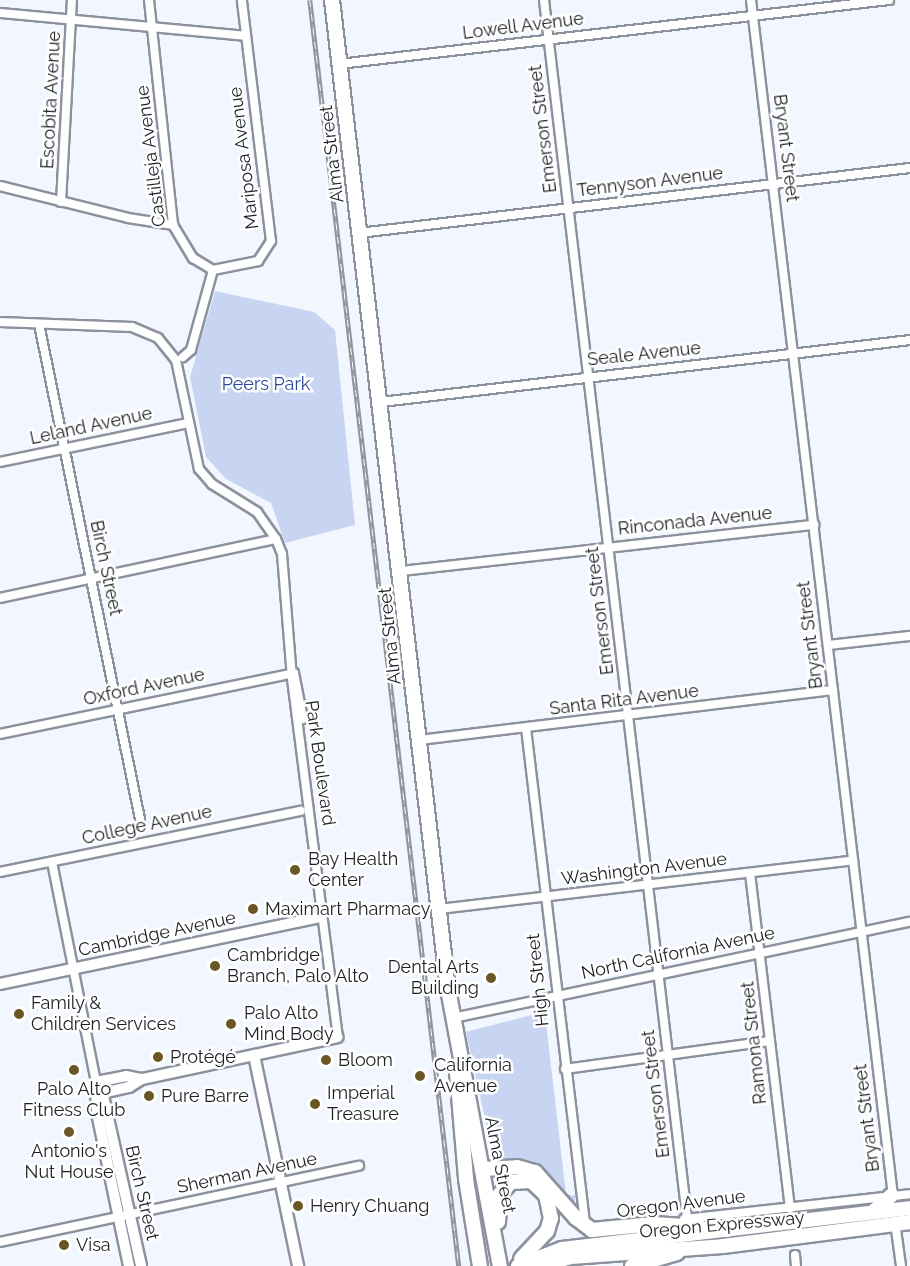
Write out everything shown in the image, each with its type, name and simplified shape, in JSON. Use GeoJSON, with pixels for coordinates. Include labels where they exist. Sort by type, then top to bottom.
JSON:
{"type":"FeatureCollection","features":[{"type":"Feature","properties":{"kind":"main road","name":"Alma Street"},"geometry":{"type":"LineString","coordinates":[[332,0],[453,1018],[500,1266]]}},
{"type":"Feature","properties":{"kind":"main road"},"geometry":{"type":"LineString","coordinates":[[458,1044],[458,1106],[480,1266]]}},
{"type":"Feature","properties":{"kind":"main road"},"geometry":{"type":"LineString","coordinates":[[482,1169],[517,1167],[535,1172],[587,1227]]}},
{"type":"Feature","properties":{"kind":"main road"},"geometry":{"type":"LineString","coordinates":[[497,1245],[498,1200],[503,1189],[518,1180],[537,1185],[549,1202],[550,1224],[544,1236],[516,1266]]}},
{"type":"Feature","properties":{"kind":"main road"},"geometry":{"type":"LineString","coordinates":[[873,1212],[892,1195]]}},
{"type":"Feature","properties":{"kind":"main road","name":"Oregon Expressway"},"geometry":{"type":"LineString","coordinates":[[539,1266],[571,1257],[687,1248],[895,1217],[910,1209]]}},
{"type":"Feature","properties":{"kind":"main road","name":"Oregon Expressway"},"geometry":{"type":"LineString","coordinates":[[516,1266],[562,1249],[723,1223],[873,1212],[910,1222]]}},
{"type":"Feature","properties":{"kind":"main road"},"geometry":{"type":"LineString","coordinates":[[654,1224],[723,1223]]}},
{"type":"Feature","properties":{"kind":"main road","name":"Oregon Avenue"},"geometry":{"type":"LineString","coordinates":[[587,1227],[604,1231],[654,1224]]}},
{"type":"Feature","properties":{"kind":"main road"},"geometry":{"type":"LineString","coordinates":[[632,1266],[687,1248]]}},
{"type":"Feature","properties":{"kind":"street","name":"Escobita Avenue"},"geometry":{"type":"LineString","coordinates":[[61,202],[72,0]]}},
{"type":"Feature","properties":{"kind":"street","name":"Castilleja Avenue"},"geometry":{"type":"LineString","coordinates":[[150,0],[173,225],[193,258],[213,270]]}},
{"type":"Feature","properties":{"kind":"street","name":"Mariposa Avenue"},"geometry":{"type":"LineString","coordinates":[[213,270],[258,261],[271,241],[242,0]]}},
{"type":"Feature","properties":{"kind":"street","name":"Emerson Street"},"geometry":{"type":"LineString","coordinates":[[544,0],[650,885],[687,1218]]}},
{"type":"Feature","properties":{"kind":"street","name":"Bryant Street"},"geometry":{"type":"LineString","coordinates":[[751,0],[901,1266]]}},
{"type":"Feature","properties":{"kind":"street","name":"Lowell Avenue"},"geometry":{"type":"LineString","coordinates":[[339,64],[889,0]]}},
{"type":"Feature","properties":{"kind":"street"},"geometry":{"type":"LineString","coordinates":[[0,13],[246,36]]}},
{"type":"Feature","properties":{"kind":"street","name":"Tennyson Avenue"},"geometry":{"type":"LineString","coordinates":[[359,233],[910,168]]}},
{"type":"Feature","properties":{"kind":"street"},"geometry":{"type":"LineString","coordinates":[[0,186],[61,202],[173,225]]}},
{"type":"Feature","properties":{"kind":"street"},"geometry":{"type":"LineString","coordinates":[[183,357],[191,350],[213,270]]}},
{"type":"Feature","properties":{"kind":"street","name":"Park Boulevard"},"geometry":{"type":"LineString","coordinates":[[0,322],[132,327],[150,333],[176,360],[198,465],[204,477],[257,512],[276,539],[282,558],[321,917],[338,1037]]}},
{"type":"Feature","properties":{"kind":"street","name":"Birch Street"},"geometry":{"type":"LineString","coordinates":[[39,324],[140,819]]}},
{"type":"Feature","properties":{"kind":"street","name":"Seale Avenue"},"geometry":{"type":"LineString","coordinates":[[381,402],[910,340]]}},
{"type":"Feature","properties":{"kind":"street","name":"Leland Avenue"},"geometry":{"type":"LineString","coordinates":[[0,462],[188,423]]}},
{"type":"Feature","properties":{"kind":"street","name":"Rinconada Avenue"},"geometry":{"type":"LineString","coordinates":[[401,571],[608,546],[814,525]]}},
{"type":"Feature","properties":{"kind":"street"},"geometry":{"type":"LineString","coordinates":[[0,598],[276,539]]}},
{"type":"Feature","properties":{"kind":"street"},"geometry":{"type":"LineString","coordinates":[[828,645],[910,636]]}},
{"type":"Feature","properties":{"kind":"street","name":"Oxford Avenue"},"geometry":{"type":"LineString","coordinates":[[0,734],[294,673]]}},
{"type":"Feature","properties":{"kind":"street","name":"Santa Rita Avenue"},"geometry":{"type":"LineString","coordinates":[[419,740],[629,717],[833,690]]}},
{"type":"Feature","properties":{"kind":"street","name":"High Street"},"geometry":{"type":"LineString","coordinates":[[526,728],[580,1197],[587,1227]]}},
{"type":"Feature","properties":{"kind":"street","name":"College Avenue"},"geometry":{"type":"LineString","coordinates":[[0,872],[301,811]]}},
{"type":"Feature","properties":{"kind":"street","name":"Washington Avenue"},"geometry":{"type":"LineString","coordinates":[[439,909],[853,860]]}},
{"type":"Feature","properties":{"kind":"street","name":"Birch Street"},"geometry":{"type":"LineString","coordinates":[[52,862],[97,1088],[104,1100],[125,1216],[129,1266]]}},
{"type":"Feature","properties":{"kind":"street","name":"Ramona Street"},"geometry":{"type":"LineString","coordinates":[[750,873],[790,1209]]}},
{"type":"Feature","properties":{"kind":"street","name":"Cambridge Avenue"},"geometry":{"type":"LineString","coordinates":[[0,984],[321,917]]}},
{"type":"Feature","properties":{"kind":"street","name":"North California Avenue"},"geometry":{"type":"LineString","coordinates":[[453,1018],[658,973],[910,922]]}},
{"type":"Feature","properties":{"kind":"street"},"geometry":{"type":"LineString","coordinates":[[97,1088],[126,1076],[142,1078],[338,1037]]}},
{"type":"Feature","properties":{"kind":"street"},"geometry":{"type":"LineString","coordinates":[[565,1069],[769,1041]]}},
{"type":"Feature","properties":{"kind":"street"},"geometry":{"type":"LineString","coordinates":[[254,1055],[298,1266]]}},
{"type":"Feature","properties":{"kind":"street","name":"Sherman Avenue"},"geometry":{"type":"LineString","coordinates":[[0,1242],[359,1166]]}},
{"type":"Feature","properties":{"kind":"street","name":"Oregon Avenue"},"geometry":{"type":"LineString","coordinates":[[654,1224],[687,1218],[723,1223],[790,1209],[910,1194]]}},
{"type":"Feature","properties":{"kind":"street","name":"Birch Street"},"geometry":{"type":"LineString","coordinates":[[125,1216],[141,1266]]}},
{"type":"Feature","properties":{"kind":"street"},"geometry":{"type":"LineString","coordinates":[[795,1255],[796,1266]]}},
{"type":"Feature","properties":{"kind":"green space","name":"Peers Park"},"geometry":{"type":"Polygon","coordinates":[[[215,291],[314,312],[335,330],[355,525],[285,543],[271,503],[226,479],[206,457],[190,377],[215,291]]]}},
{"type":"Feature","properties":{"kind":"green space"},"geometry":{"type":"Polygon","coordinates":[[[551,1010],[545,1014],[566,1194],[575,1196],[575,1211],[549,1181],[494,1160],[466,1032],[551,1010]]]}},
{"type":"Feature","properties":{"kind":"railway"},"geometry":{"type":"LineString","coordinates":[[310,0],[459,1266]]}},
{"type":"Feature","properties":{"kind":"place","name":"Bay Health Center"},"geometry":{"type":"Point","coordinates":[295,870]}},
{"type":"Feature","properties":{"kind":"place","name":"Maximart Pharmacy"},"geometry":{"type":"Point","coordinates":[253,909]}},
{"type":"Feature","properties":{"kind":"place","name":"Cambridge Branch, Palo Alto"},"geometry":{"type":"Point","coordinates":[215,966]}},
{"type":"Feature","properties":{"kind":"place","name":"Dental Arts Building"},"geometry":{"type":"Point","coordinates":[491,978]}},
{"type":"Feature","properties":{"kind":"place","name":"Family & Children Services"},"geometry":{"type":"Point","coordinates":[19,1014]}},
{"type":"Feature","properties":{"kind":"place","name":"Palo Alto Mind Body"},"geometry":{"type":"Point","coordinates":[231,1024]}},
{"type":"Feature","properties":{"kind":"place","name":"Protégé"},"geometry":{"type":"Point","coordinates":[158,1057]}},
{"type":"Feature","properties":{"kind":"place","name":"Bloom"},"geometry":{"type":"Point","coordinates":[326,1060]}},
{"type":"Feature","properties":{"kind":"place","name":"Palo Alto Fitness Club"},"geometry":{"type":"Point","coordinates":[74,1070]}},
{"type":"Feature","properties":{"kind":"place","name":"California Avenue"},"geometry":{"type":"Point","coordinates":[420,1076]}},
{"type":"Feature","properties":{"kind":"place","name":"Pure Barre"},"geometry":{"type":"Point","coordinates":[149,1096]}},
{"type":"Feature","properties":{"kind":"place","name":"Imperial Treasure"},"geometry":{"type":"Point","coordinates":[315,1104]}},
{"type":"Feature","properties":{"kind":"place","name":"Antonio's Nut House"},"geometry":{"type":"Point","coordinates":[69,1132]}},
{"type":"Feature","properties":{"kind":"place","name":"Henry Chuang"},"geometry":{"type":"Point","coordinates":[298,1206]}},
{"type":"Feature","properties":{"kind":"place","name":"Visa"},"geometry":{"type":"Point","coordinates":[64,1245]}}]}
